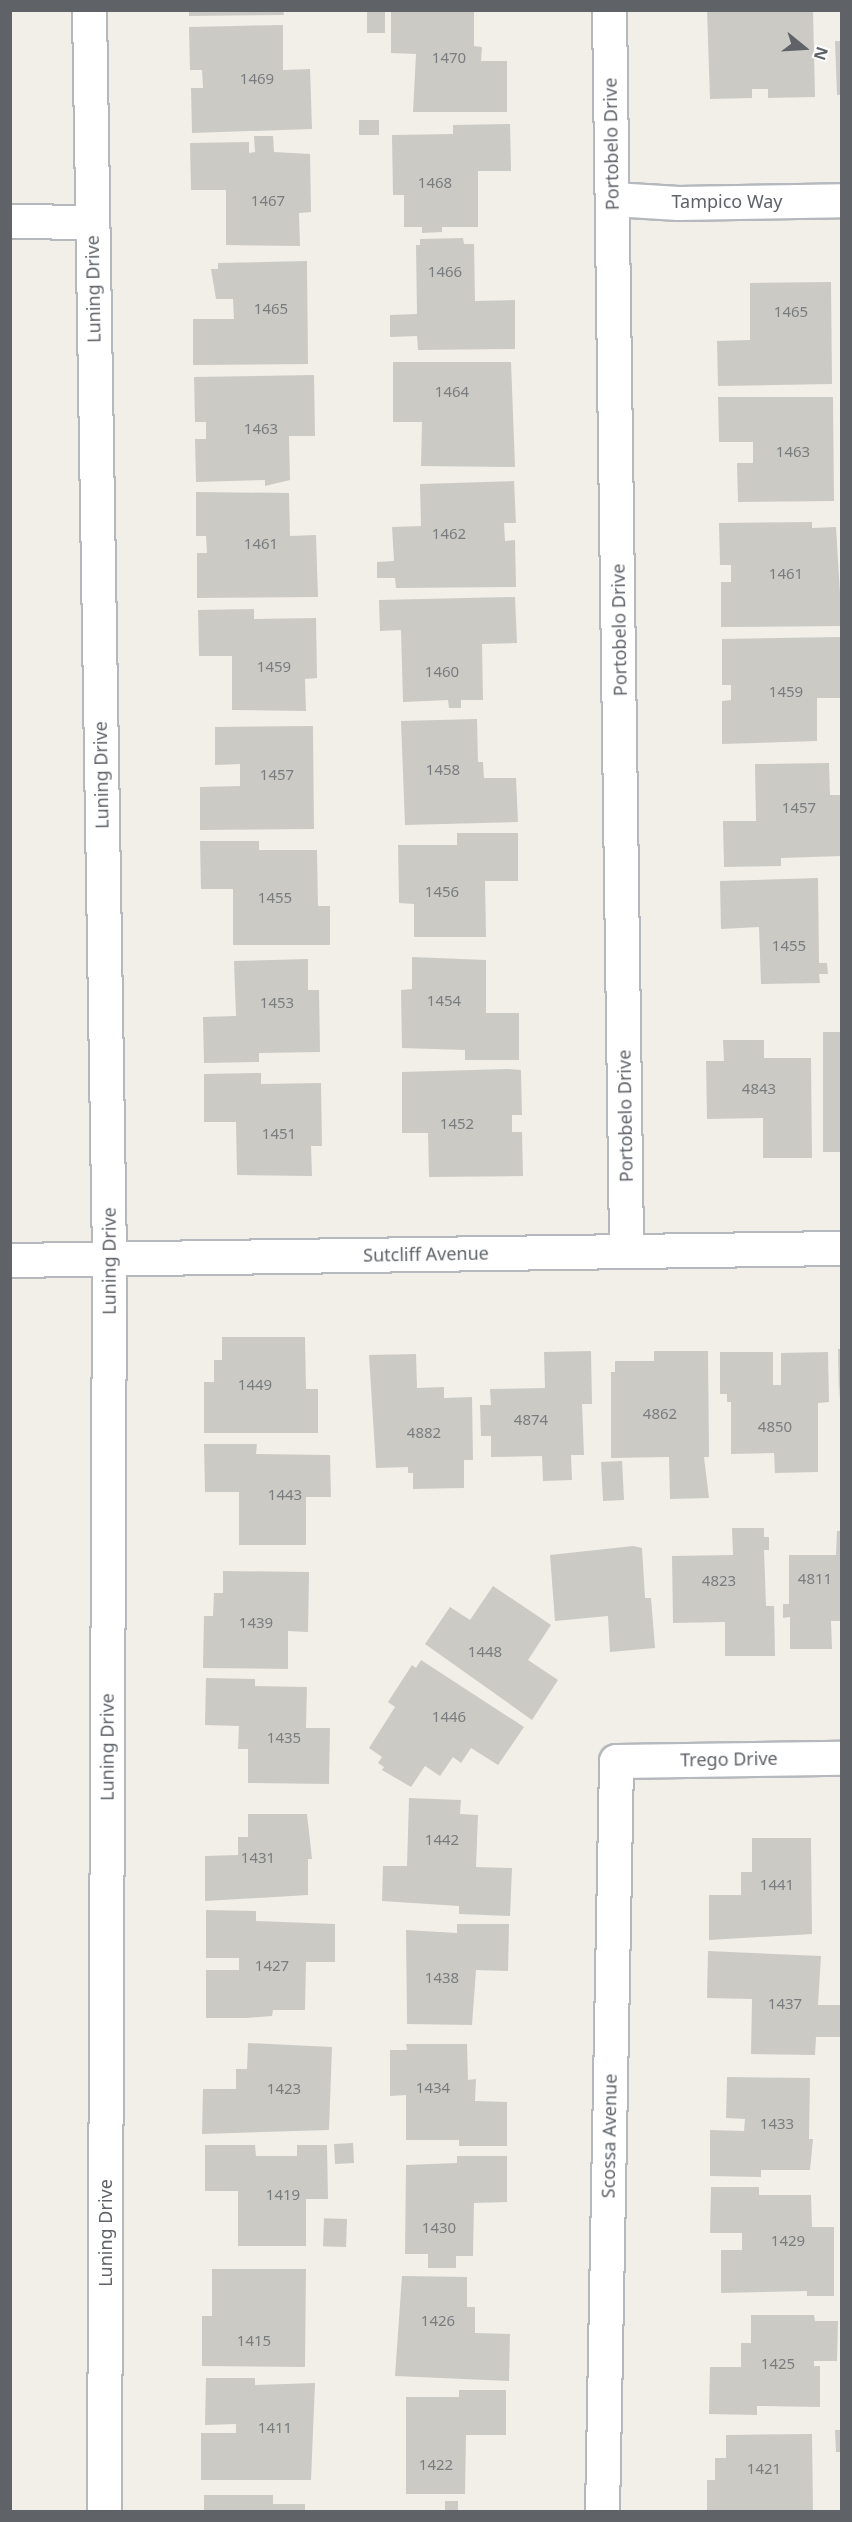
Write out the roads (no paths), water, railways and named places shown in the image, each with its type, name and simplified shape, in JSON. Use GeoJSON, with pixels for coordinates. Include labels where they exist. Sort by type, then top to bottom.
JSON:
{"type":"FeatureCollection","features":[{"type":"Feature","properties":{"kind":"street","name":"Luning Drive"},"geometry":{"type":"LineString","coordinates":[[89,10],[109,1259],[104,2511]]}},
{"type":"Feature","properties":{"kind":"street","name":"Portobelo Drive"},"geometry":{"type":"LineString","coordinates":[[609,10],[626,1250]]}},
{"type":"Feature","properties":{"kind":"street","name":"Tampico Way"},"geometry":{"type":"LineString","coordinates":[[613,199],[678,203],[842,200]]}},
{"type":"Feature","properties":{"kind":"street"},"geometry":{"type":"LineString","coordinates":[[10,221],[92,222]]}},
{"type":"Feature","properties":{"kind":"street","name":"Sutcliff Avenue"},"geometry":{"type":"LineString","coordinates":[[10,1260],[842,1248]]}},
{"type":"Feature","properties":{"kind":"street","name":"Trego Drive"},"geometry":{"type":"LineString","coordinates":[[616,1761],[842,1758]]}},
{"type":"Feature","properties":{"kind":"street","name":"Scossa Avenue"},"geometry":{"type":"LineString","coordinates":[[602,2511],[616,1761]]}}]}
